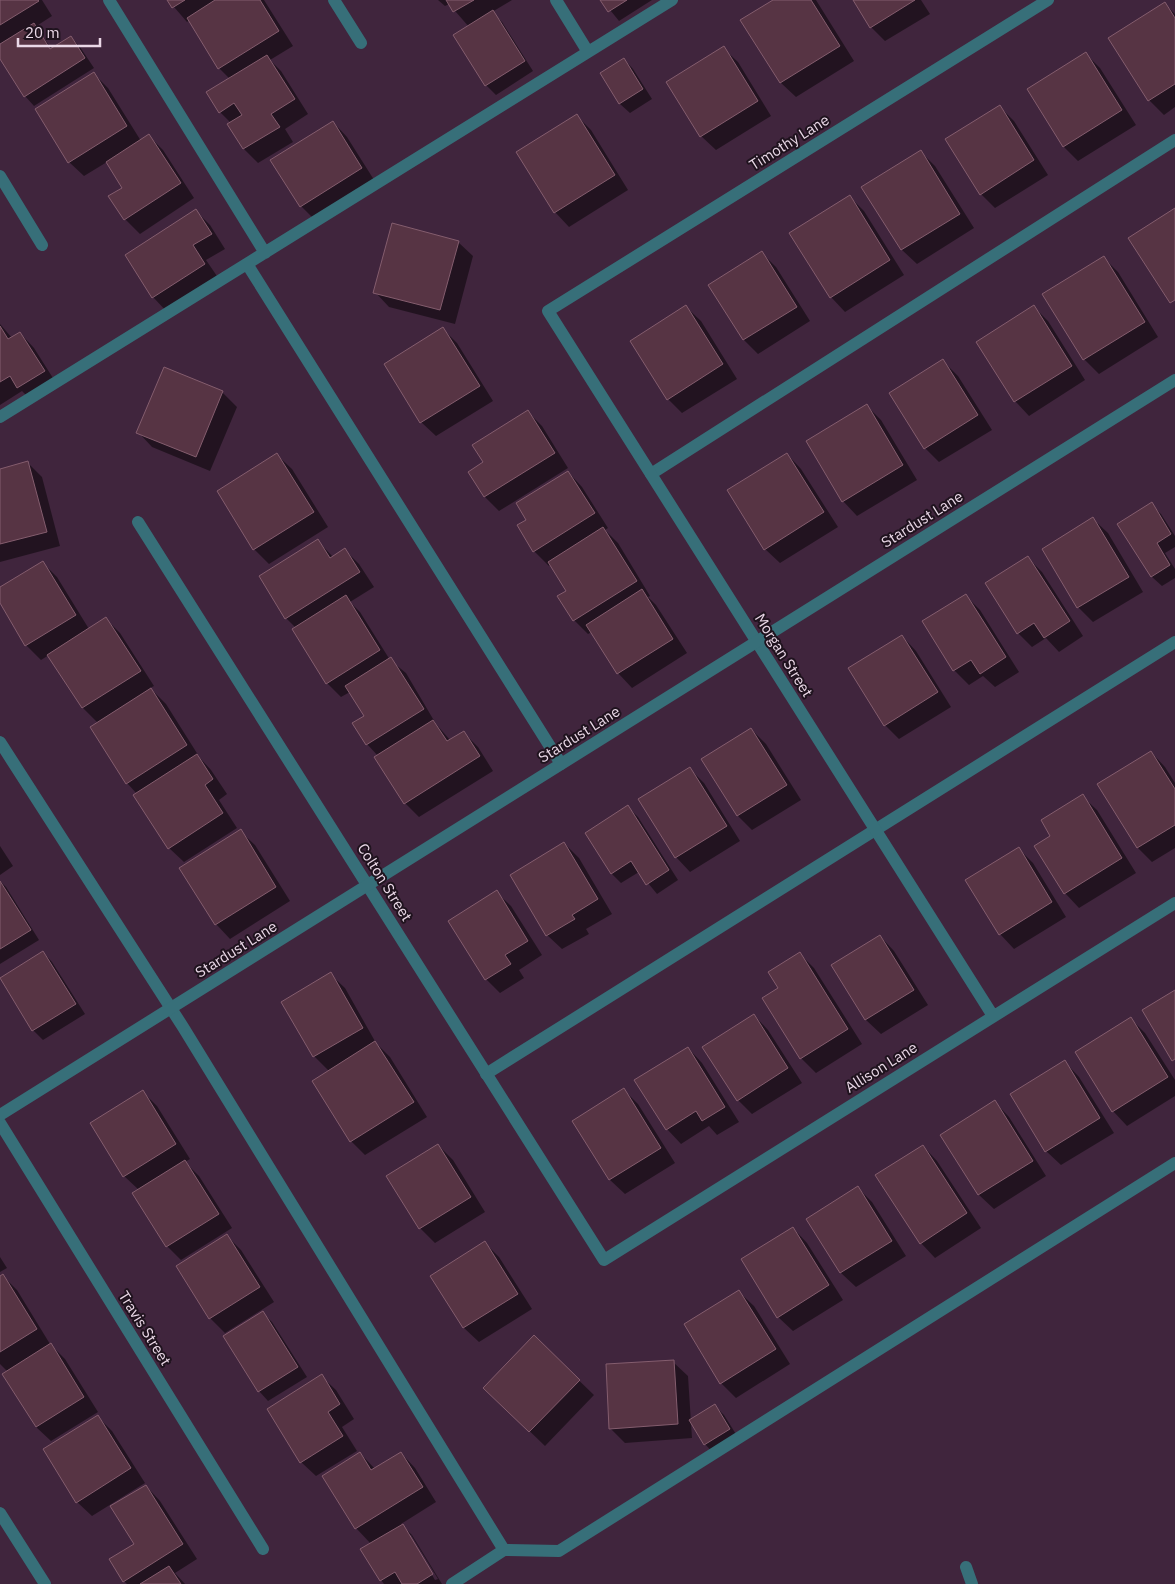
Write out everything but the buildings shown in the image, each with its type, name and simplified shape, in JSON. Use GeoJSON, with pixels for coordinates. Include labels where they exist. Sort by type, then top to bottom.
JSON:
{"type":"FeatureCollection","features":[{"type":"Feature","properties":{"kind":"street"},"geometry":{"type":"LineString","coordinates":[[109,0],[265,253]]}},
{"type":"Feature","properties":{"kind":"street"},"geometry":{"type":"LineString","coordinates":[[334,0],[361,43]]}},
{"type":"Feature","properties":{"kind":"street"},"geometry":{"type":"LineString","coordinates":[[556,0],[588,52]]}},
{"type":"Feature","properties":{"kind":"street"},"geometry":{"type":"LineString","coordinates":[[0,418],[672,0]]}},
{"type":"Feature","properties":{"kind":"street","name":"Timothy Lane"},"geometry":{"type":"LineString","coordinates":[[548,311],[1048,0]]}},
{"type":"Feature","properties":{"kind":"street"},"geometry":{"type":"LineString","coordinates":[[651,474],[1175,140]]}},
{"type":"Feature","properties":{"kind":"street"},"geometry":{"type":"LineString","coordinates":[[0,176],[42,245]]}},
{"type":"Feature","properties":{"kind":"street"},"geometry":{"type":"LineString","coordinates":[[247,264],[561,764]]}},
{"type":"Feature","properties":{"kind":"street","name":"Morgan Street"},"geometry":{"type":"LineString","coordinates":[[548,311],[993,1016]]}},
{"type":"Feature","properties":{"kind":"street","name":"Stardust Lane"},"geometry":{"type":"LineString","coordinates":[[0,1116],[1175,380]]}},
{"type":"Feature","properties":{"kind":"street","name":"Colton Street"},"geometry":{"type":"LineString","coordinates":[[138,522],[604,1260]]}},
{"type":"Feature","properties":{"kind":"street"},"geometry":{"type":"LineString","coordinates":[[486,1074],[1175,642]]}},
{"type":"Feature","properties":{"kind":"street"},"geometry":{"type":"LineString","coordinates":[[0,742],[171,1009],[504,1550]]}},
{"type":"Feature","properties":{"kind":"street","name":"Allison Lane"},"geometry":{"type":"LineString","coordinates":[[604,1260],[1175,902]]}},
{"type":"Feature","properties":{"kind":"street","name":"Travis Street"},"geometry":{"type":"LineString","coordinates":[[0,1123],[263,1549]]}},
{"type":"Feature","properties":{"kind":"street"},"geometry":{"type":"LineString","coordinates":[[452,1584],[504,1550],[559,1551],[1175,1163]]}},
{"type":"Feature","properties":{"kind":"street"},"geometry":{"type":"LineString","coordinates":[[0,1513],[45,1584]]}},
{"type":"Feature","properties":{"kind":"street"},"geometry":{"type":"LineString","coordinates":[[966,1567],[972,1584]]}}]}
